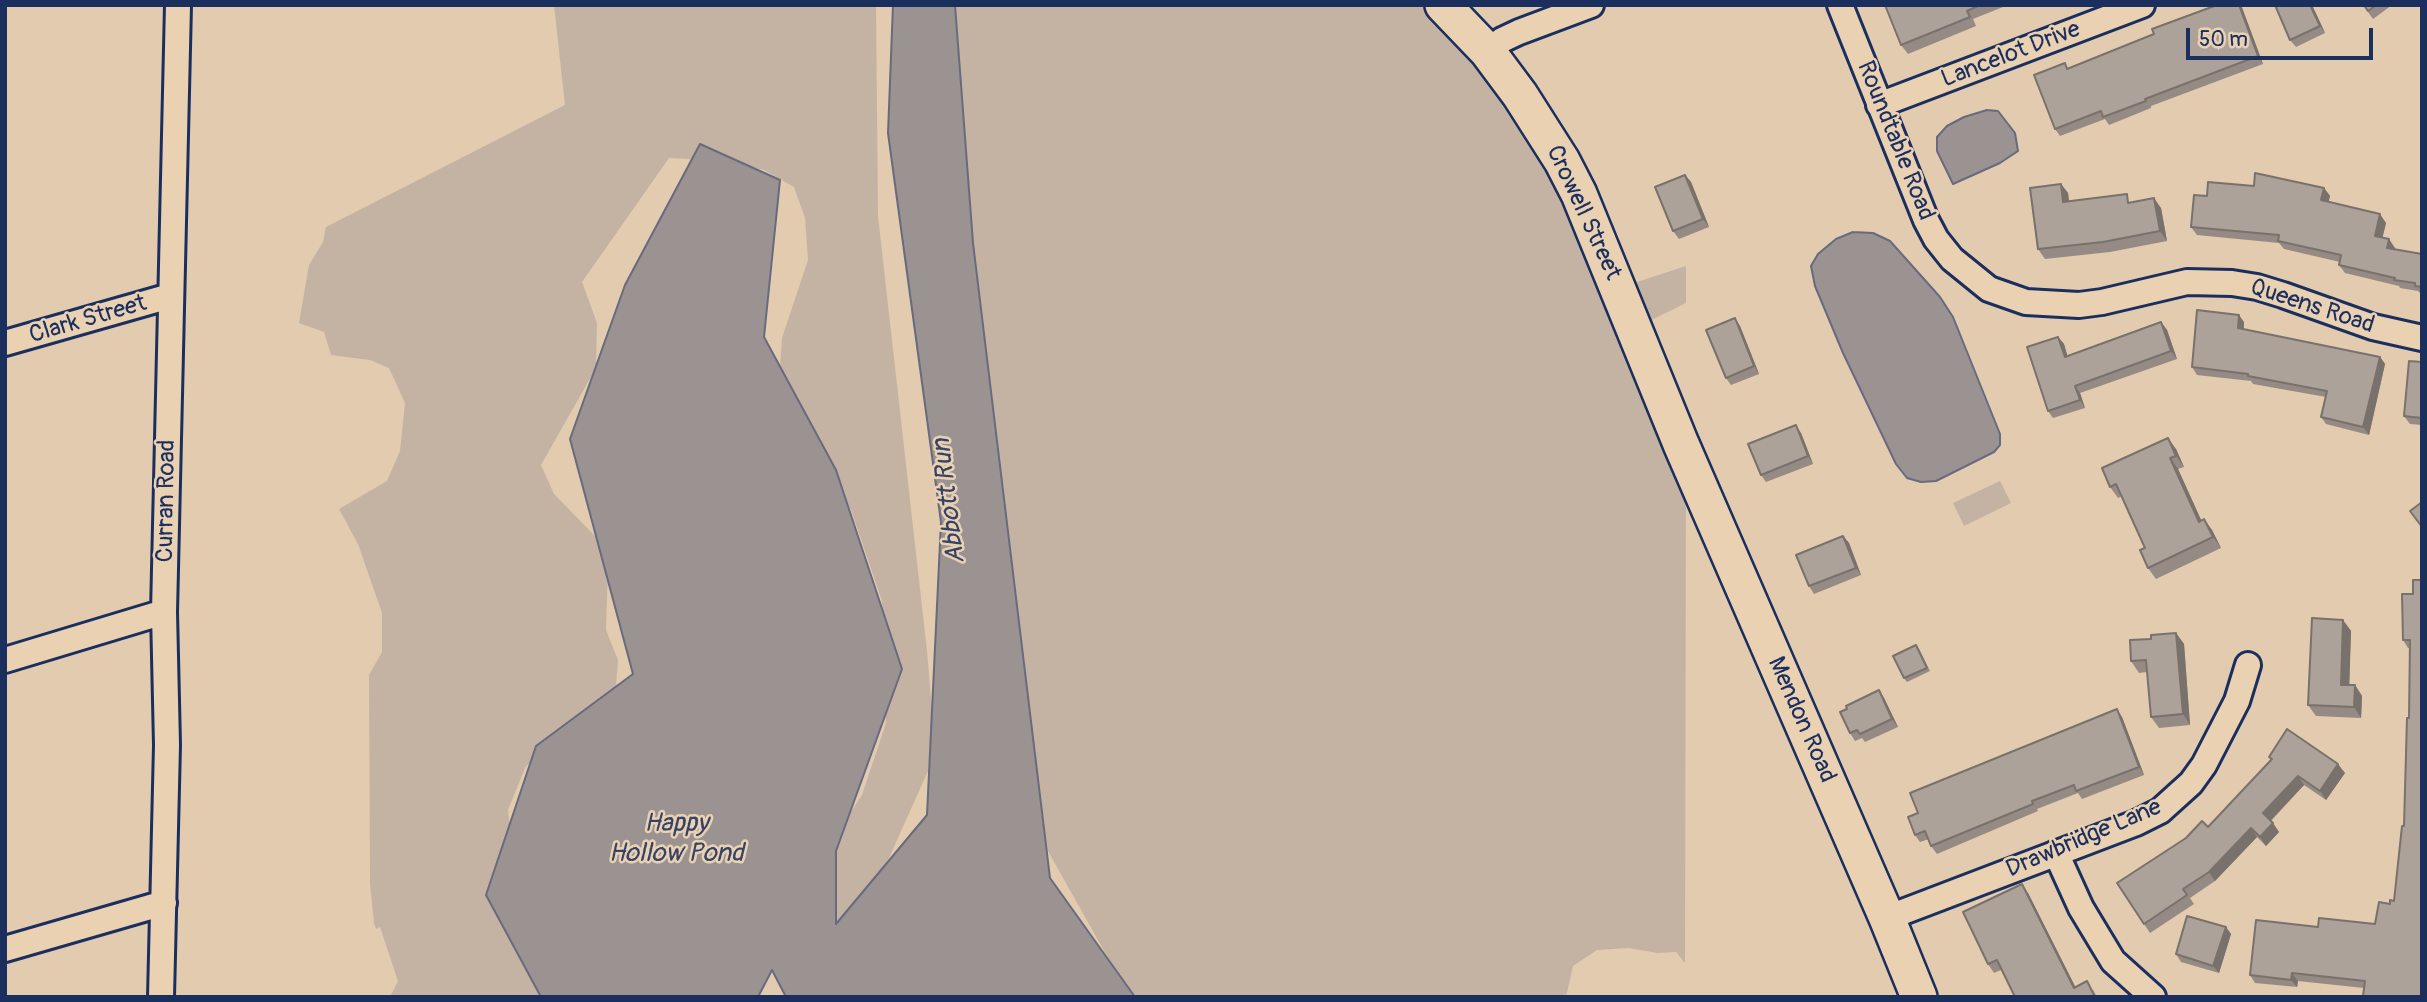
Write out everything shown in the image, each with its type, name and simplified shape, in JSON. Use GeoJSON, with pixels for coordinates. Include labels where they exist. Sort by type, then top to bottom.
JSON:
{"type":"FeatureCollection","features":[{"type":"Feature","properties":{"kind":"street","name":"Curran Road"},"geometry":{"type":"LineString","coordinates":[[161,997],[167,745],[164,612],[178,5]]}},
{"type":"Feature","properties":{"kind":"street","name":"Crowell Street"},"geometry":{"type":"LineString","coordinates":[[1443,5],[1488,52],[1543,130],[1579,194],[1681,444]]}},
{"type":"Feature","properties":{"kind":"street"},"geometry":{"type":"LineString","coordinates":[[1488,52],[1502,40],[1519,32],[1591,5]]}},
{"type":"Feature","properties":{"kind":"street","name":"Roundtable Road"},"geometry":{"type":"LineString","coordinates":[[1840,5],[1936,239],[1952,259],[1989,289],[2026,302],[2079,305]]}},
{"type":"Feature","properties":{"kind":"street","name":"Lancelot Drive"},"geometry":{"type":"LineString","coordinates":[[1879,105],[2142,5]]}},
{"type":"Feature","properties":{"kind":"street","name":"Queens Road"},"geometry":{"type":"LineString","coordinates":[[2079,305],[2187,282],[2232,283],[2283,295],[2372,327],[2422,338]]}},
{"type":"Feature","properties":{"kind":"street","name":"Clark Street"},"geometry":{"type":"LineString","coordinates":[[5,343],[170,296]]}},
{"type":"Feature","properties":{"kind":"street","name":"Mendon Road"},"geometry":{"type":"LineString","coordinates":[[1681,444],[1919,997]]}},
{"type":"Feature","properties":{"kind":"street"},"geometry":{"type":"LineString","coordinates":[[5,660],[164,612]]}},
{"type":"Feature","properties":{"kind":"street","name":"Drawbridge Lane"},"geometry":{"type":"LineString","coordinates":[[1887,918],[2136,823],[2160,811],[2177,797],[2197,774],[2227,724],[2248,665]]}},
{"type":"Feature","properties":{"kind":"street"},"geometry":{"type":"LineString","coordinates":[[2056,853],[2081,908],[2113,961],[2153,997]]}},
{"type":"Feature","properties":{"kind":"street"},"geometry":{"type":"LineString","coordinates":[[5,949],[164,903]]}},
{"type":"Feature","properties":{"kind":"shaded area"},"geometry":{"type":"Polygon","coordinates":[[[554,5],[876,5],[878,216],[927,651],[933,723],[928,771],[889,858],[837,939],[813,960],[839,830],[862,795],[886,723],[882,601],[851,510],[780,367],[782,338],[808,260],[805,218],[794,187],[764,170],[724,161],[669,158],[582,282],[597,323],[596,368],[541,465],[554,494],[597,538],[608,566],[606,630],[618,660],[616,686],[597,716],[544,748],[525,768],[508,810],[515,875],[553,997],[390,997],[398,981],[380,927],[376,929],[374,923],[370,883],[369,675],[382,652],[382,613],[358,544],[339,509],[387,481],[400,451],[405,403],[389,368],[370,360],[331,355],[324,332],[299,323],[309,265],[323,242],[326,227],[565,105],[554,5]]]}},
{"type":"Feature","properties":{"kind":"shaded area"},"geometry":{"type":"Polygon","coordinates":[[[949,5],[1439,5],[1483,52],[1622,287],[1686,266],[1686,303],[1635,328],[1686,459],[1685,963],[1676,952],[1657,953],[1629,948],[1597,950],[1573,966],[1566,997],[1130,997],[1040,837],[1015,759],[949,5]]]}},
{"type":"Feature","properties":{"kind":"shaded area"},"geometry":{"type":"Polygon","coordinates":[[[2000,481],[2011,503],[1964,526],[1953,503],[2000,481]]]}},
{"type":"Feature","properties":{"kind":"water","name":"Happy Hollow Pond"},"geometry":{"type":"Polygon","coordinates":[[[893,5],[955,5],[973,243],[1050,878],[1135,997],[786,997],[772,970],[758,997],[541,997],[486,895],[536,746],[633,674],[570,439],[625,285],[700,144],[780,180],[764,337],[836,470],[902,669],[836,851],[836,924],[927,815],[941,522],[888,133],[893,5]]]}},
{"type":"Feature","properties":{"kind":"water"},"geometry":{"type":"Polygon","coordinates":[[[1987,110],[1998,111],[2015,133],[2018,151],[2000,163],[1953,184],[1937,151],[1937,137],[1947,126],[1987,110]]]}},
{"type":"Feature","properties":{"kind":"water"},"geometry":{"type":"Polygon","coordinates":[[[1853,232],[1873,233],[1890,241],[1940,297],[1953,317],[2000,434],[2000,445],[1994,452],[1936,481],[1921,482],[1907,478],[1896,464],[1843,353],[1815,286],[1811,266],[1818,254],[1836,239],[1853,232]]]}},
{"type":"Feature","properties":{"kind":"building"},"geometry":{"type":"Polygon","coordinates":[[[1885,5],[1980,5],[1967,11],[1970,17],[1901,45],[1885,5]]]}},
{"type":"Feature","properties":{"kind":"building"},"geometry":{"type":"Polygon","coordinates":[[[2217,5],[2239,5],[2258,56],[2103,117],[2101,111],[2055,129],[2034,75],[2065,63],[2067,69],[2154,34],[2152,29],[2217,5]]]}},
{"type":"Feature","properties":{"kind":"building"},"geometry":{"type":"Polygon","coordinates":[[[2275,5],[2310,5],[2320,26],[2290,40],[2275,5]]]}},
{"type":"Feature","properties":{"kind":"building"},"geometry":{"type":"Polygon","coordinates":[[[2364,5],[2376,5],[2368,11],[2364,5]]]}},
{"type":"Feature","properties":{"kind":"building"},"geometry":{"type":"Polygon","coordinates":[[[2255,173],[2324,188],[2321,200],[2380,214],[2375,236],[2389,239],[2387,248],[2422,254],[2422,287],[2339,265],[2341,255],[2278,241],[2279,235],[2191,227],[2194,195],[2207,196],[2208,182],[2254,186],[2255,173]]]}},
{"type":"Feature","properties":{"kind":"building"},"geometry":{"type":"Polygon","coordinates":[[[1685,175],[1703,219],[1673,231],[1655,187],[1685,175]]]}},
{"type":"Feature","properties":{"kind":"building"},"geometry":{"type":"Polygon","coordinates":[[[2061,184],[2063,202],[2127,194],[2128,203],[2154,198],[2160,231],[2103,242],[2038,249],[2030,188],[2061,184]]]}},
{"type":"Feature","properties":{"kind":"building"},"geometry":{"type":"Polygon","coordinates":[[[2197,310],[2239,315],[2238,328],[2380,357],[2363,427],[2321,417],[2327,391],[2248,374],[2192,367],[2197,310]]]}},
{"type":"Feature","properties":{"kind":"building"},"geometry":{"type":"Polygon","coordinates":[[[1735,318],[1754,366],[1726,378],[1706,330],[1735,318]]]}},
{"type":"Feature","properties":{"kind":"building"},"geometry":{"type":"Polygon","coordinates":[[[2161,322],[2171,351],[2075,386],[2080,400],[2048,411],[2027,347],[2058,337],[2065,357],[2161,322]]]}},
{"type":"Feature","properties":{"kind":"building"},"geometry":{"type":"Polygon","coordinates":[[[2409,361],[2422,362],[2422,418],[2404,416],[2409,361]]]}},
{"type":"Feature","properties":{"kind":"building"},"geometry":{"type":"Polygon","coordinates":[[[1796,425],[1808,456],[1761,475],[1748,444],[1796,425]]]}},
{"type":"Feature","properties":{"kind":"building"},"geometry":{"type":"Polygon","coordinates":[[[2168,438],[2176,456],[2170,458],[2199,522],[2204,519],[2213,537],[2148,568],[2140,550],[2145,548],[2116,484],[2110,487],[2102,468],[2168,438]]]}},
{"type":"Feature","properties":{"kind":"building"},"geometry":{"type":"Polygon","coordinates":[[[2422,502],[2422,527],[2410,511],[2422,502]]]}},
{"type":"Feature","properties":{"kind":"building"},"geometry":{"type":"Polygon","coordinates":[[[1843,536],[1856,568],[1809,586],[1796,555],[1843,536]]]}},
{"type":"Feature","properties":{"kind":"building"},"geometry":{"type":"Polygon","coordinates":[[[2413,580],[2422,580],[2422,997],[2363,996],[2365,981],[2292,973],[2291,980],[2250,975],[2256,920],[2318,927],[2319,918],[2375,924],[2379,902],[2390,904],[2390,900],[2394,901],[2404,826],[2409,718],[2410,640],[2403,640],[2402,594],[2413,594],[2413,580]]]}},
{"type":"Feature","properties":{"kind":"building"},"geometry":{"type":"Polygon","coordinates":[[[2312,618],[2343,620],[2341,685],[2355,685],[2354,707],[2308,705],[2312,618]]]}},
{"type":"Feature","properties":{"kind":"building"},"geometry":{"type":"Polygon","coordinates":[[[2176,633],[2183,714],[2151,717],[2146,660],[2131,661],[2130,640],[2151,639],[2151,635],[2176,633]]]}},
{"type":"Feature","properties":{"kind":"building"},"geometry":{"type":"Polygon","coordinates":[[[1916,645],[1927,668],[1904,678],[1893,656],[1916,645]]]}},
{"type":"Feature","properties":{"kind":"building"},"geometry":{"type":"Polygon","coordinates":[[[1879,690],[1892,719],[1860,734],[1857,730],[1850,733],[1840,712],[1847,709],[1846,706],[1879,690]]]}},
{"type":"Feature","properties":{"kind":"building"},"geometry":{"type":"Polygon","coordinates":[[[2117,709],[2139,767],[2076,791],[2074,785],[1931,846],[1925,831],[1915,835],[1908,817],[1918,813],[1910,793],[2117,709]]]}},
{"type":"Feature","properties":{"kind":"building"},"geometry":{"type":"Polygon","coordinates":[[[2287,729],[2338,764],[2320,791],[2298,776],[2263,813],[2273,823],[2260,837],[2251,828],[2209,872],[2183,889],[2187,895],[2144,924],[2117,883],[2186,838],[2202,821],[2208,827],[2272,759],[2269,757],[2287,729]]]}},
{"type":"Feature","properties":{"kind":"building"},"geometry":{"type":"Polygon","coordinates":[[[2022,884],[2074,988],[2087,981],[2095,997],[2015,997],[1997,960],[1988,964],[1963,912],[2022,884]]]}},
{"type":"Feature","properties":{"kind":"building"},"geometry":{"type":"Polygon","coordinates":[[[2187,916],[2226,927],[2213,966],[2176,954],[2187,916]]]}},
{"type":"Feature","properties":{"kind":"water label","name":"Abbott Run"},"geometry":{"type":"Point","coordinates":[950,501]}}]}
